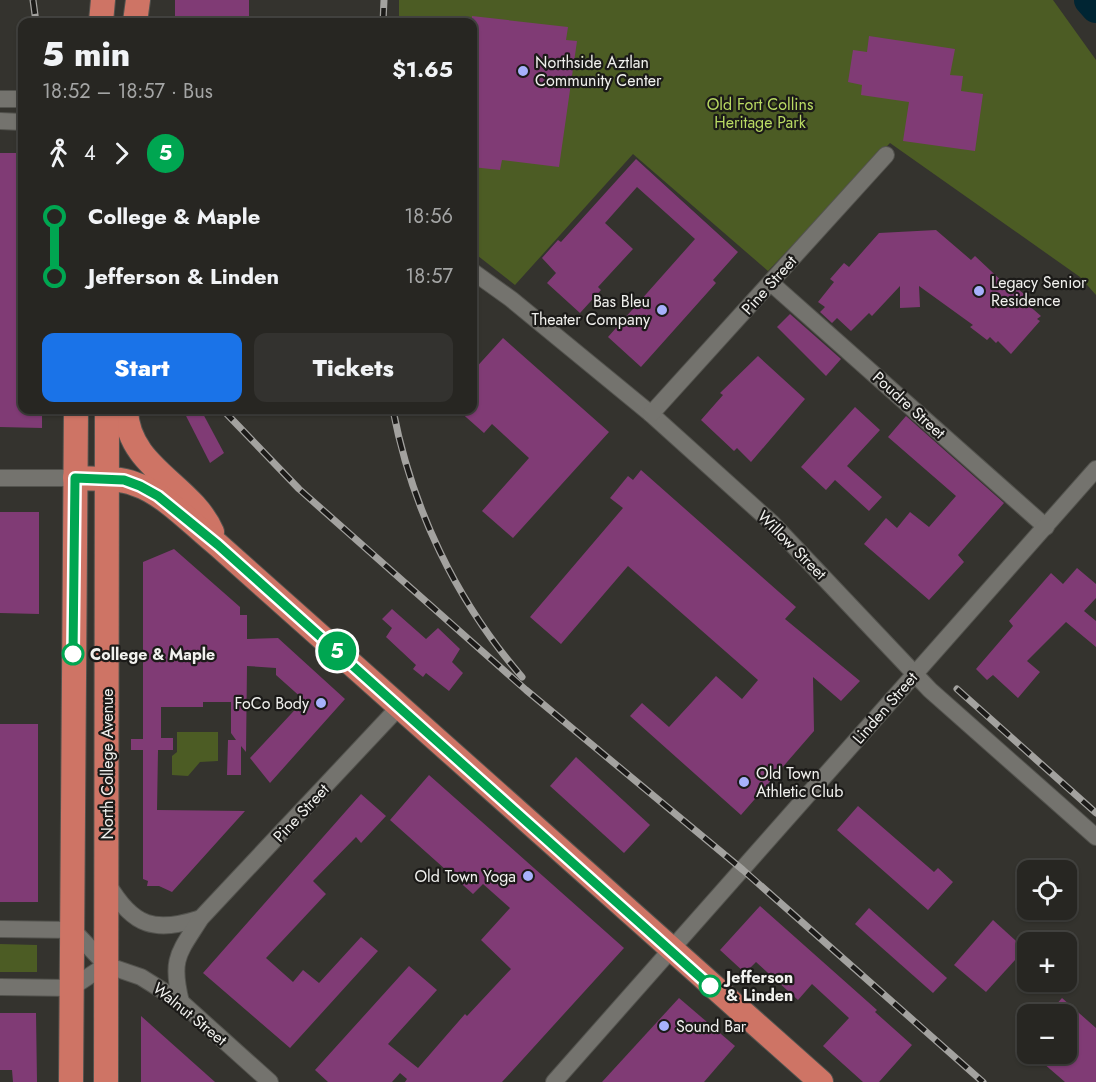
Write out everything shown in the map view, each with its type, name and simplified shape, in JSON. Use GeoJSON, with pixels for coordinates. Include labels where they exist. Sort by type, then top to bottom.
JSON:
{"type":"FeatureCollection","features":[{"type":"Feature","properties":{"kind":"highway"},"geometry":{"type":"LineString","coordinates":[[101,18],[103,0]]}},
{"type":"Feature","properties":{"kind":"highway"},"geometry":{"type":"LineString","coordinates":[[136,18],[138,0]]}},
{"type":"Feature","properties":{"kind":"highway","name":"North College Avenue"},"geometry":{"type":"LineString","coordinates":[[71,1082],[76,414]]}},
{"type":"Feature","properties":{"kind":"highway","name":"North College Avenue"},"geometry":{"type":"LineString","coordinates":[[106,1082],[107,414]]}},
{"type":"Feature","properties":{"kind":"highway"},"geometry":{"type":"LineString","coordinates":[[127,414],[131,438],[139,452],[151,466],[205,515],[218,545]]}},
{"type":"Feature","properties":{"kind":"highway"},"geometry":{"type":"LineString","coordinates":[[75,478],[124,480],[148,490],[218,545],[821,1082]]}},
{"type":"Feature","properties":{"kind":"street"},"geometry":{"type":"LineString","coordinates":[[0,99],[18,99]]}},
{"type":"Feature","properties":{"kind":"street"},"geometry":{"type":"LineString","coordinates":[[0,121],[18,122]]}},
{"type":"Feature","properties":{"kind":"street","name":"Pine Street"},"geometry":{"type":"LineString","coordinates":[[651,414],[886,155]]}},
{"type":"Feature","properties":{"kind":"street","name":"Willow Street"},"geometry":{"type":"LineString","coordinates":[[477,275],[528,312],[651,414],[772,523],[915,674],[1096,837]]}},
{"type":"Feature","properties":{"kind":"street","name":"Poudre Street"},"geometry":{"type":"LineString","coordinates":[[771,283],[1046,526]]}},
{"type":"Feature","properties":{"kind":"street","name":"Linden Street"},"geometry":{"type":"LineString","coordinates":[[554,1082],[669,949],[755,857],[1096,469]]}},
{"type":"Feature","properties":{"kind":"street"},"geometry":{"type":"LineString","coordinates":[[0,478],[75,478]]}},
{"type":"Feature","properties":{"kind":"street","name":"Pine Street"},"geometry":{"type":"LineString","coordinates":[[181,1002],[175,978],[176,963],[184,944],[201,918],[399,707]]}},
{"type":"Feature","properties":{"kind":"street"},"geometry":{"type":"LineString","coordinates":[[108,884],[119,904],[138,920],[163,927],[178,926],[201,918]]}},
{"type":"Feature","properties":{"kind":"street"},"geometry":{"type":"LineString","coordinates":[[0,929],[73,930],[106,964],[71,988],[0,987]]}},
{"type":"Feature","properties":{"kind":"street","name":"Walnut Street"},"geometry":{"type":"LineString","coordinates":[[106,964],[149,981],[181,1002],[270,1082]]}},
{"type":"Feature","properties":{"kind":"green space","name":"Old Fort Collins Heritage Park"},"geometry":{"type":"Polygon","coordinates":[[[399,0],[1053,0],[1096,60],[1096,295],[1080,277],[890,143],[768,271],[633,154],[515,285],[477,255],[477,18],[399,18],[399,0]]]}},
{"type":"Feature","properties":{"kind":"green space"},"geometry":{"type":"Polygon","coordinates":[[[177,732],[218,732],[218,761],[200,762],[188,776],[172,775],[172,756],[177,752],[177,732]]]}},
{"type":"Feature","properties":{"kind":"green space"},"geometry":{"type":"Polygon","coordinates":[[[0,944],[37,945],[37,972],[0,972],[0,944]]]}},
{"type":"Feature","properties":{"kind":"building"},"geometry":{"type":"Polygon","coordinates":[[[175,0],[249,0],[249,18],[175,18],[175,0]]]}},
{"type":"Feature","properties":{"kind":"building","name":"Northside Aztlan Community Center"},"geometry":{"type":"Polygon","coordinates":[[[472,16],[568,27],[566,40],[577,41],[559,167],[502,160],[500,170],[477,168],[477,18],[472,18],[472,16]]]}},
{"type":"Feature","properties":{"kind":"building"},"geometry":{"type":"Polygon","coordinates":[[[869,36],[955,49],[950,75],[963,76],[961,91],[983,94],[975,151],[903,141],[909,102],[861,95],[862,85],[848,82],[853,50],[867,52],[869,36]]]}},
{"type":"Feature","properties":{"kind":"building"},"geometry":{"type":"Polygon","coordinates":[[[0,153],[18,153],[18,414],[42,414],[42,428],[0,427],[0,153]]]}},
{"type":"Feature","properties":{"kind":"building"},"geometry":{"type":"Polygon","coordinates":[[[636,159],[738,252],[713,280],[716,283],[641,367],[608,337],[695,239],[637,187],[605,223],[633,249],[598,287],[601,290],[580,313],[547,283],[556,273],[542,258],[558,240],[561,242],[636,159]]]}},
{"type":"Feature","properties":{"kind":"building","name":"Legacy Senior Residence"},"geometry":{"type":"Polygon","coordinates":[[[936,230],[971,260],[975,256],[1006,285],[1008,281],[1029,298],[1026,303],[1041,316],[1037,319],[1040,321],[1011,354],[998,341],[996,343],[990,337],[987,340],[970,327],[973,325],[919,286],[920,307],[900,308],[900,286],[872,316],[869,313],[851,331],[837,318],[832,323],[820,312],[825,307],[818,302],[834,282],[830,279],[844,263],[849,267],[879,233],[936,230]]]}},
{"type":"Feature","properties":{"kind":"building"},"geometry":{"type":"Polygon","coordinates":[[[790,314],[841,359],[826,376],[777,327],[790,314]]]}},
{"type":"Feature","properties":{"kind":"building"},"geometry":{"type":"Polygon","coordinates":[[[503,338],[609,432],[513,538],[482,511],[529,458],[492,424],[484,433],[463,414],[477,414],[477,367],[503,338]]]}},
{"type":"Feature","properties":{"kind":"building"},"geometry":{"type":"Polygon","coordinates":[[[758,356],[805,399],[751,462],[737,448],[734,451],[701,420],[723,395],[720,393],[758,356]]]}},
{"type":"Feature","properties":{"kind":"building"},"geometry":{"type":"Polygon","coordinates":[[[855,407],[880,430],[847,466],[882,497],[869,511],[835,480],[826,490],[801,467],[855,407]]]}},
{"type":"Feature","properties":{"kind":"building"},"geometry":{"type":"Polygon","coordinates":[[[185,414],[203,414],[224,453],[210,463],[185,414]]]}},
{"type":"Feature","properties":{"kind":"building"},"geometry":{"type":"Polygon","coordinates":[[[906,416],[1004,503],[958,555],[964,562],[929,600],[864,544],[886,518],[897,528],[910,512],[929,527],[956,496],[888,437],[906,416]]]}},
{"type":"Feature","properties":{"kind":"building"},"geometry":{"type":"Polygon","coordinates":[[[641,470],[796,607],[785,619],[860,681],[841,701],[813,677],[814,731],[741,815],[630,716],[642,703],[669,727],[716,676],[742,699],[758,680],[628,566],[561,644],[530,617],[623,508],[610,498],[628,476],[633,480],[641,470]]]}},
{"type":"Feature","properties":{"kind":"building"},"geometry":{"type":"Polygon","coordinates":[[[0,512],[39,512],[39,614],[0,613],[0,512]]]}},
{"type":"Feature","properties":{"kind":"building"},"geometry":{"type":"Polygon","coordinates":[[[174,549],[240,607],[240,615],[247,615],[247,639],[278,638],[345,699],[270,783],[250,758],[304,700],[276,675],[276,668],[247,666],[246,752],[241,746],[241,775],[227,775],[228,740],[236,740],[231,733],[231,702],[203,702],[203,707],[161,707],[161,738],[173,738],[173,750],[158,750],[157,810],[245,811],[172,892],[159,886],[147,886],[148,881],[143,879],[143,750],[131,750],[131,739],[143,739],[143,562],[174,549]]]}},
{"type":"Feature","properties":{"kind":"building"},"geometry":{"type":"Polygon","coordinates":[[[1077,568],[1096,584],[1096,598],[1084,611],[1096,621],[1096,647],[1066,622],[1027,661],[1040,672],[1018,698],[993,675],[987,680],[976,669],[1013,626],[1009,621],[1051,573],[1063,584],[1077,568]]]}},
{"type":"Feature","properties":{"kind":"building"},"geometry":{"type":"Polygon","coordinates":[[[392,609],[426,639],[438,628],[460,649],[452,662],[463,673],[449,691],[426,673],[423,677],[413,669],[416,665],[386,637],[392,628],[382,619],[392,609]]]}},
{"type":"Feature","properties":{"kind":"building"},"geometry":{"type":"Polygon","coordinates":[[[0,724],[38,724],[38,902],[0,902],[0,724]]]}},
{"type":"Feature","properties":{"kind":"building"},"geometry":{"type":"Polygon","coordinates":[[[576,757],[650,825],[624,853],[550,786],[576,757]]]}},
{"type":"Feature","properties":{"kind":"building"},"geometry":{"type":"Polygon","coordinates":[[[429,775],[624,948],[502,1082],[405,1082],[407,1079],[400,1073],[392,1082],[328,1082],[315,1070],[409,966],[437,990],[388,1044],[418,1068],[465,1014],[467,1016],[511,969],[481,940],[510,908],[483,884],[473,894],[390,820],[429,775]]]}},
{"type":"Feature","properties":{"kind":"building"},"geometry":{"type":"Polygon","coordinates":[[[361,794],[386,816],[361,843],[356,837],[313,881],[326,894],[266,958],[293,982],[303,970],[319,983],[361,937],[378,951],[290,1048],[203,973],[361,794]]]}},
{"type":"Feature","properties":{"kind":"building"},"geometry":{"type":"Polygon","coordinates":[[[858,806],[934,872],[938,868],[953,882],[928,910],[837,830],[858,806]]]}},
{"type":"Feature","properties":{"kind":"building"},"geometry":{"type":"Polygon","coordinates":[[[760,906],[877,1010],[875,1012],[912,1045],[879,1082],[863,1082],[823,1046],[849,1018],[812,984],[798,1000],[756,962],[745,973],[720,950],[760,906]]]}},
{"type":"Feature","properties":{"kind":"building"},"geometry":{"type":"Polygon","coordinates":[[[869,908],[947,978],[933,993],[855,924],[869,908]]]}},
{"type":"Feature","properties":{"kind":"building"},"geometry":{"type":"Polygon","coordinates":[[[993,920],[1017,942],[1017,958],[986,992],[954,965],[993,920]]]}},
{"type":"Feature","properties":{"kind":"building"},"geometry":{"type":"Polygon","coordinates":[[[679,998],[735,1046],[704,1082],[602,1082],[679,998]]]}},
{"type":"Feature","properties":{"kind":"building"},"geometry":{"type":"Polygon","coordinates":[[[1062,998],[1069,1004],[1057,1004],[1062,998]]]}},
{"type":"Feature","properties":{"kind":"building"},"geometry":{"type":"Polygon","coordinates":[[[1077,1011],[1096,1028],[1096,1082],[1065,1082],[1044,1064],[1077,1064],[1077,1011]]]}},
{"type":"Feature","properties":{"kind":"building"},"geometry":{"type":"Polygon","coordinates":[[[0,1013],[36,1013],[37,1082],[13,1082],[12,1070],[0,1070],[0,1013]]]}},
{"type":"Feature","properties":{"kind":"building"},"geometry":{"type":"Polygon","coordinates":[[[141,1016],[215,1082],[141,1082],[141,1016]]]}},
{"type":"Feature","properties":{"kind":"waterway"},"geometry":{"type":"LineString","coordinates":[[1089,0],[1096,8]]}},
{"type":"Feature","properties":{"kind":"railway"},"geometry":{"type":"LineString","coordinates":[[33,0],[35,18]]}},
{"type":"Feature","properties":{"kind":"railway"},"geometry":{"type":"LineString","coordinates":[[383,18],[384,0]]}},
{"type":"Feature","properties":{"kind":"railway"},"geometry":{"type":"LineString","coordinates":[[227,414],[299,489],[526,690],[743,870],[983,1082]]}},
{"type":"Feature","properties":{"kind":"railway"},"geometry":{"type":"LineString","coordinates":[[394,414],[412,482],[440,552],[477,617],[498,648],[522,677]]}},
{"type":"Feature","properties":{"kind":"railway"},"geometry":{"type":"LineString","coordinates":[[957,689],[1096,813]]}},
{"type":"Feature","properties":{"kind":"bus line","name":"5"},"geometry":{"type":"LineString","coordinates":[[73,654],[75,478],[124,480],[134,483],[158,496],[218,545],[588,874],[710,986]]}},
{"type":"Feature","properties":{"kind":"place","name":"Northside Aztlan Community Center"},"geometry":{"type":"Point","coordinates":[523,71]}},
{"type":"Feature","properties":{"kind":"place","name":"Legacy Senior Residence"},"geometry":{"type":"Point","coordinates":[979,291]}},
{"type":"Feature","properties":{"kind":"place","name":"Bas Bleu Theater Company"},"geometry":{"type":"Point","coordinates":[662,310]}},
{"type":"Feature","properties":{"kind":"place","name":"College & Maple"},"geometry":{"type":"Point","coordinates":[73,654]}},
{"type":"Feature","properties":{"kind":"place","name":"FoCo Body"},"geometry":{"type":"Point","coordinates":[321,703]}},
{"type":"Feature","properties":{"kind":"place","name":"Old Town Athletic Club"},"geometry":{"type":"Point","coordinates":[744,782]}},
{"type":"Feature","properties":{"kind":"place","name":"Old Town Yoga"},"geometry":{"type":"Point","coordinates":[528,876]}},
{"type":"Feature","properties":{"kind":"place","name":"Jefferson & Linden"},"geometry":{"type":"Point","coordinates":[710,986]}},
{"type":"Feature","properties":{"kind":"place","name":"Sound Bar"},"geometry":{"type":"Point","coordinates":[664,1026]}}]}
